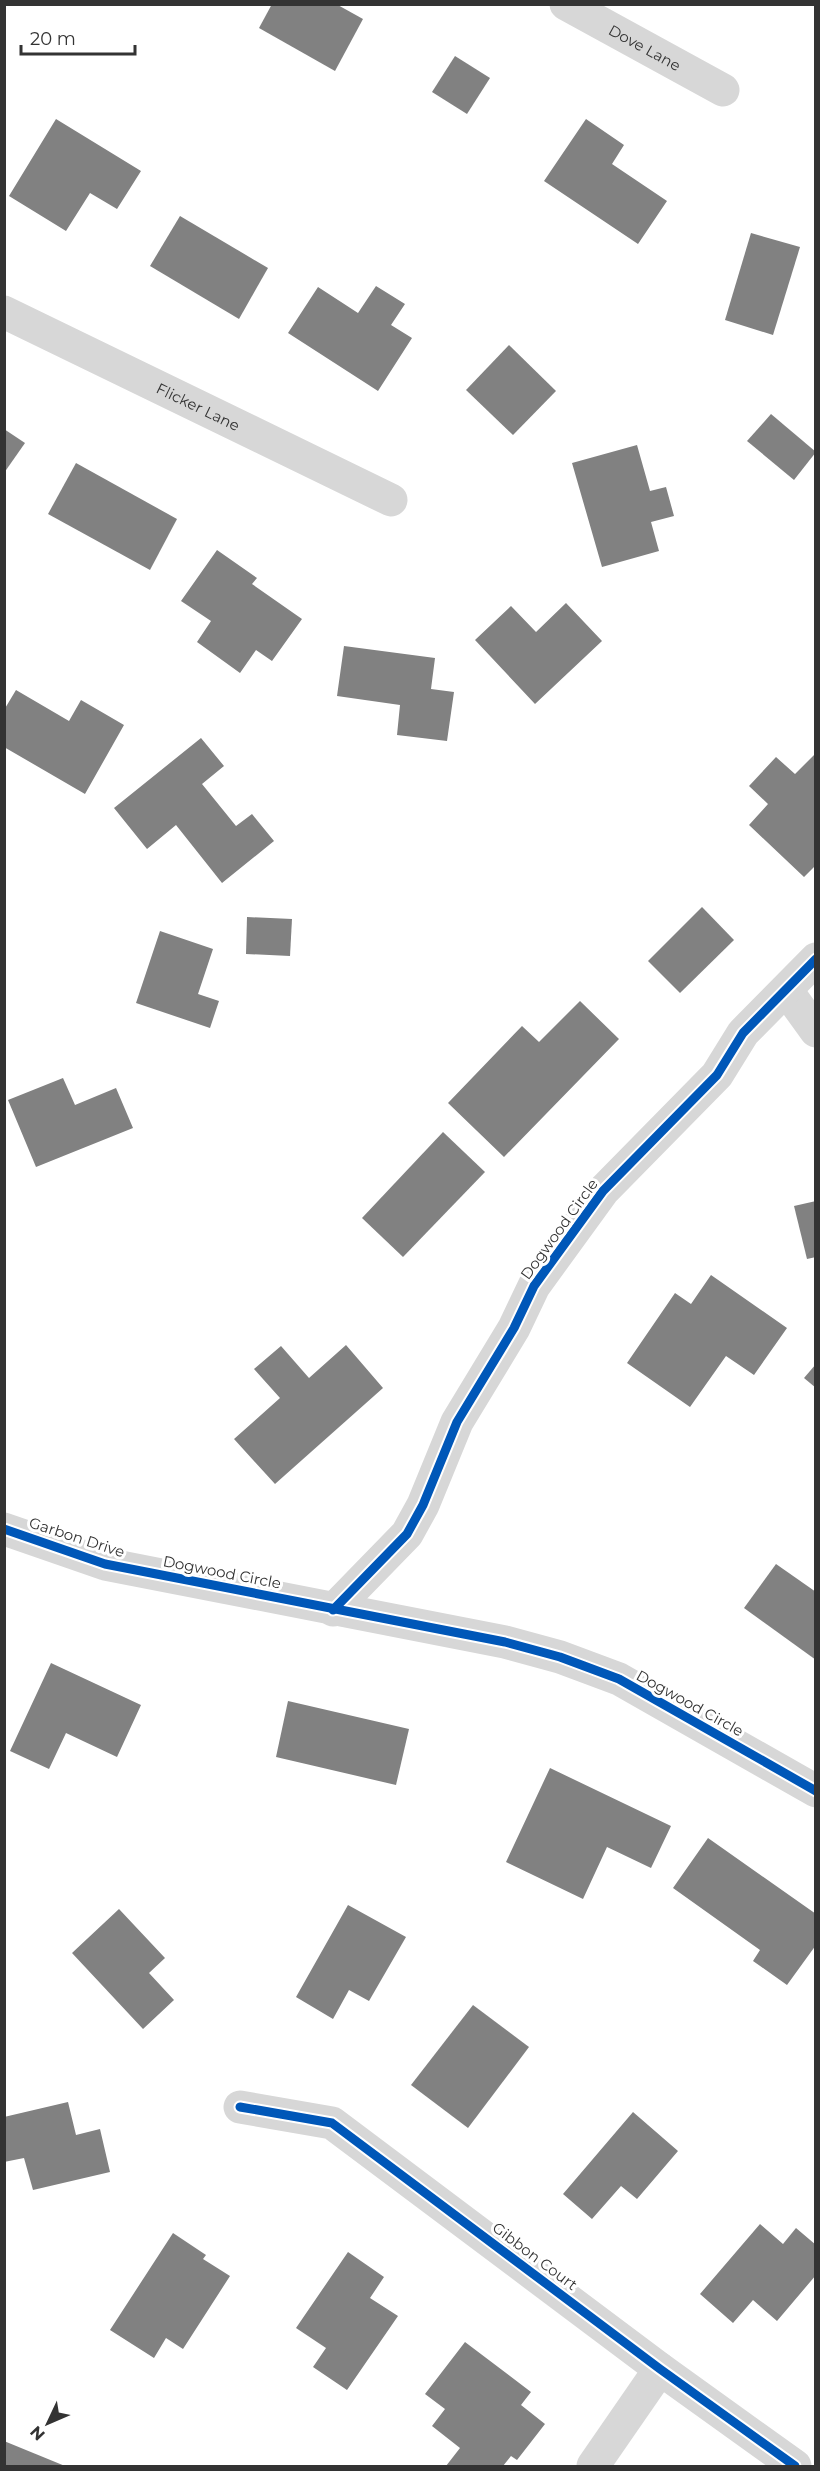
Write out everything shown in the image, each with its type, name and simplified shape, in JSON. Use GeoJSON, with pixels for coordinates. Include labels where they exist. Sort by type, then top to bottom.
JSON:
{"type":"FeatureCollection","features":[{"type":"Feature","properties":{"kind":"street","name":"Dove Lane"},"geometry":{"type":"LineString","coordinates":[[566,4],[723,90]]}},
{"type":"Feature","properties":{"kind":"street","name":"Flicker Lane"},"geometry":{"type":"LineString","coordinates":[[4,312],[391,500]]}},
{"type":"Feature","properties":{"kind":"street","name":"Dogwood Circle"},"geometry":{"type":"LineString","coordinates":[[333,1610],[407,1534],[423,1505],[458,1422],[484,1373],[514,1328],[534,1286],[596,1201],[717,1075],[743,1033],[787,991],[816,958]]}},
{"type":"Feature","properties":{"kind":"street"},"geometry":{"type":"LineString","coordinates":[[787,991],[816,1031]]}},
{"type":"Feature","properties":{"kind":"street","name":"Garbon Drive"},"geometry":{"type":"LineString","coordinates":[[4,1529],[105,1564],[141,1572]]}},
{"type":"Feature","properties":{"kind":"street","name":"Dogwood Circle"},"geometry":{"type":"LineString","coordinates":[[141,1572],[505,1642],[560,1657],[619,1679],[816,1791]]}},
{"type":"Feature","properties":{"kind":"street","name":"Gibbon Court"},"geometry":{"type":"LineString","coordinates":[[240,2107],[332,2123],[660,2369],[795,2466]]}},
{"type":"Feature","properties":{"kind":"street"},"geometry":{"type":"LineString","coordinates":[[593,2466],[660,2369]]}},
{"type":"Feature","properties":{"kind":"building"},"geometry":{"type":"Polygon","coordinates":[[[272,4],[336,4],[363,19],[335,71],[259,28],[272,4]]]}},
{"type":"Feature","properties":{"kind":"building"},"geometry":{"type":"Polygon","coordinates":[[[455,56],[490,78],[467,114],[432,92],[455,56]]]}},
{"type":"Feature","properties":{"kind":"building"},"geometry":{"type":"Polygon","coordinates":[[[56,119],[141,171],[117,209],[90,193],[66,231],[9,196],[56,119]]]}},
{"type":"Feature","properties":{"kind":"building"},"geometry":{"type":"Polygon","coordinates":[[[586,119],[624,145],[612,164],[667,201],[638,244],[544,181],[586,119]]]}},
{"type":"Feature","properties":{"kind":"building"},"geometry":{"type":"Polygon","coordinates":[[[180,216],[268,268],[239,319],[150,266],[180,216]]]}},
{"type":"Feature","properties":{"kind":"building"},"geometry":{"type":"Polygon","coordinates":[[[751,233],[800,247],[773,335],[725,320],[751,233]]]}},
{"type":"Feature","properties":{"kind":"building"},"geometry":{"type":"Polygon","coordinates":[[[376,286],[405,304],[391,325],[412,338],[378,391],[288,333],[318,287],[358,313],[376,286]]]}},
{"type":"Feature","properties":{"kind":"building"},"geometry":{"type":"Polygon","coordinates":[[[509,345],[556,391],[513,435],[466,390],[509,345]]]}},
{"type":"Feature","properties":{"kind":"building"},"geometry":{"type":"Polygon","coordinates":[[[771,414],[816,452],[794,480],[747,441],[771,414]]]}},
{"type":"Feature","properties":{"kind":"building"},"geometry":{"type":"Polygon","coordinates":[[[4,429],[25,443],[4,473],[4,429]]]}},
{"type":"Feature","properties":{"kind":"building"},"geometry":{"type":"Polygon","coordinates":[[[637,445],[650,491],[666,487],[674,516],[651,522],[659,551],[602,567],[572,463],[637,445]]]}},
{"type":"Feature","properties":{"kind":"building"},"geometry":{"type":"Polygon","coordinates":[[[76,463],[177,519],[150,570],[48,514],[76,463]]]}},
{"type":"Feature","properties":{"kind":"building"},"geometry":{"type":"Polygon","coordinates":[[[217,550],[257,578],[252,584],[302,619],[272,661],[256,650],[240,673],[197,642],[211,621],[181,601],[217,550]]]}},
{"type":"Feature","properties":{"kind":"building"},"geometry":{"type":"Polygon","coordinates":[[[566,603],[602,641],[535,704],[475,640],[511,606],[536,632],[566,603]]]}},
{"type":"Feature","properties":{"kind":"building"},"geometry":{"type":"Polygon","coordinates":[[[344,646],[435,658],[431,689],[454,692],[447,741],[397,735],[400,705],[337,696],[344,646]]]}},
{"type":"Feature","properties":{"kind":"building"},"geometry":{"type":"Polygon","coordinates":[[[16,690],[69,721],[81,700],[124,725],[85,794],[4,747],[4,710],[16,690]]]}},
{"type":"Feature","properties":{"kind":"building"},"geometry":{"type":"Polygon","coordinates":[[[201,738],[224,766],[202,784],[236,826],[252,814],[274,841],[222,883],[176,825],[147,849],[114,808],[201,738]]]}},
{"type":"Feature","properties":{"kind":"building"},"geometry":{"type":"Polygon","coordinates":[[[816,753],[816,865],[804,877],[749,825],[768,804],[749,786],[776,757],[795,774],[816,753]]]}},
{"type":"Feature","properties":{"kind":"building"},"geometry":{"type":"Polygon","coordinates":[[[702,907],[734,940],[680,993],[648,961],[702,907]]]}},
{"type":"Feature","properties":{"kind":"building"},"geometry":{"type":"Polygon","coordinates":[[[247,917],[292,919],[290,956],[246,954],[247,917]]]}},
{"type":"Feature","properties":{"kind":"building"},"geometry":{"type":"Polygon","coordinates":[[[160,931],[213,949],[198,994],[219,1001],[210,1028],[136,1003],[160,931]]]}},
{"type":"Feature","properties":{"kind":"building"},"geometry":{"type":"Polygon","coordinates":[[[580,1001],[619,1039],[504,1157],[448,1103],[522,1026],[539,1042],[580,1001]]]}},
{"type":"Feature","properties":{"kind":"building"},"geometry":{"type":"Polygon","coordinates":[[[63,1078],[75,1105],[116,1088],[133,1128],[36,1167],[8,1100],[63,1078]]]}},
{"type":"Feature","properties":{"kind":"building"},"geometry":{"type":"Polygon","coordinates":[[[443,1132],[485,1172],[403,1257],[362,1218],[443,1132]]]}},
{"type":"Feature","properties":{"kind":"building"},"geometry":{"type":"Polygon","coordinates":[[[816,1201],[816,1257],[807,1259],[794,1206],[816,1201]]]}},
{"type":"Feature","properties":{"kind":"building"},"geometry":{"type":"Polygon","coordinates":[[[711,1275],[787,1328],[754,1375],[726,1356],[690,1407],[627,1363],[675,1293],[691,1304],[711,1275]]]}},
{"type":"Feature","properties":{"kind":"building"},"geometry":{"type":"Polygon","coordinates":[[[346,1345],[383,1388],[275,1484],[234,1439],[280,1398],[254,1369],[281,1346],[309,1378],[346,1345]]]}},
{"type":"Feature","properties":{"kind":"building"},"geometry":{"type":"Polygon","coordinates":[[[816,1364],[816,1388],[804,1378],[816,1364]]]}},
{"type":"Feature","properties":{"kind":"building"},"geometry":{"type":"Polygon","coordinates":[[[776,1564],[816,1592],[816,1660],[744,1608],[776,1564]]]}},
{"type":"Feature","properties":{"kind":"building"},"geometry":{"type":"Polygon","coordinates":[[[51,1663],[141,1705],[117,1757],[66,1733],[49,1769],[10,1751],[51,1663]]]}},
{"type":"Feature","properties":{"kind":"building"},"geometry":{"type":"Polygon","coordinates":[[[288,1701],[409,1729],[396,1785],[276,1757],[288,1701]]]}},
{"type":"Feature","properties":{"kind":"building"},"geometry":{"type":"Polygon","coordinates":[[[550,1768],[671,1826],[651,1868],[607,1847],[583,1899],[506,1862],[550,1768]]]}},
{"type":"Feature","properties":{"kind":"building"},"geometry":{"type":"Polygon","coordinates":[[[708,1838],[816,1914],[816,1945],[787,1985],[753,1961],[760,1950],[673,1888],[708,1838]]]}},
{"type":"Feature","properties":{"kind":"building"},"geometry":{"type":"Polygon","coordinates":[[[348,1905],[406,1937],[369,2001],[349,1990],[333,2019],[296,1997],[348,1905]]]}},
{"type":"Feature","properties":{"kind":"building"},"geometry":{"type":"Polygon","coordinates":[[[119,1909],[165,1958],[149,1973],[174,2000],[143,2029],[72,1953],[119,1909]]]}},
{"type":"Feature","properties":{"kind":"building"},"geometry":{"type":"Polygon","coordinates":[[[473,2005],[529,2047],[468,2128],[411,2085],[473,2005]]]}},
{"type":"Feature","properties":{"kind":"building"},"geometry":{"type":"Polygon","coordinates":[[[68,2102],[76,2135],[100,2129],[110,2172],[33,2190],[24,2158],[4,2162],[4,2117],[68,2102]]]}},
{"type":"Feature","properties":{"kind":"building"},"geometry":{"type":"Polygon","coordinates":[[[633,2112],[678,2151],[637,2199],[621,2186],[592,2219],[563,2194],[633,2112]]]}},
{"type":"Feature","properties":{"kind":"building"},"geometry":{"type":"Polygon","coordinates":[[[760,2224],[783,2244],[796,2228],[816,2245],[816,2275],[777,2321],[753,2300],[733,2323],[700,2294],[760,2224]]]}},
{"type":"Feature","properties":{"kind":"building"},"geometry":{"type":"Polygon","coordinates":[[[173,2233],[206,2255],[203,2259],[230,2276],[183,2349],[166,2338],[154,2358],[110,2330],[173,2233]]]}},
{"type":"Feature","properties":{"kind":"building"},"geometry":{"type":"Polygon","coordinates":[[[348,2252],[384,2277],[370,2298],[398,2316],[347,2390],[313,2367],[326,2348],[296,2328],[348,2252]]]}},
{"type":"Feature","properties":{"kind":"building"},"geometry":{"type":"Polygon","coordinates":[[[465,2342],[531,2392],[521,2405],[545,2424],[517,2460],[511,2456],[503,2466],[446,2466],[460,2448],[432,2426],[445,2409],[425,2394],[465,2342]]]}},
{"type":"Feature","properties":{"kind":"building"},"geometry":{"type":"Polygon","coordinates":[[[4,2441],[65,2466],[4,2466],[4,2441]]]}},
{"type":"Feature","properties":{"kind":"cycle path"},"geometry":{"type":"LineString","coordinates":[[333,1610],[407,1534],[423,1505],[457,1422],[514,1328],[534,1286],[603,1191],[717,1075],[743,1033],[816,959]]}},
{"type":"Feature","properties":{"kind":"cycle path"},"geometry":{"type":"LineString","coordinates":[[4,1529],[105,1564],[505,1642],[560,1657],[619,1679],[816,1791]]}},
{"type":"Feature","properties":{"kind":"cycle path"},"geometry":{"type":"LineString","coordinates":[[240,2107],[332,2123],[660,2369],[795,2466]]}}]}
